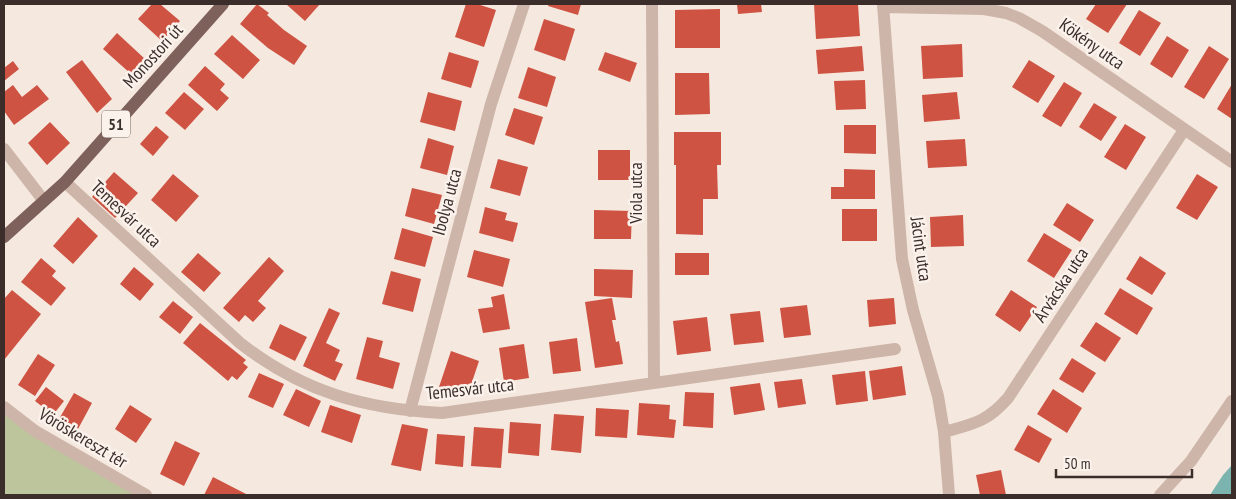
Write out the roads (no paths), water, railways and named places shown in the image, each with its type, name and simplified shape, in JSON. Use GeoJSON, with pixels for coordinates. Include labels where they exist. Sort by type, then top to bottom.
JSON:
{"type":"FeatureCollection","features":[{"type":"Feature","properties":{"kind":"main road","name":"Monostori út"},"geometry":{"type":"LineString","coordinates":[[4,238],[65,182],[222,4]]}},
{"type":"Feature","properties":{"kind":"street","name":"Ibolya utca"},"geometry":{"type":"LineString","coordinates":[[410,411],[491,104],[524,4]]}},
{"type":"Feature","properties":{"kind":"street","name":"Viola utca"},"geometry":{"type":"LineString","coordinates":[[652,4],[654,382]]}},
{"type":"Feature","properties":{"kind":"street","name":"Kökény utca"},"geometry":{"type":"LineString","coordinates":[[883,6],[984,9],[1020,18],[1042,31],[1232,162]]}},
{"type":"Feature","properties":{"kind":"street","name":"Jácint utca"},"geometry":{"type":"LineString","coordinates":[[883,6],[902,259],[938,396],[944,432],[949,495]]}},
{"type":"Feature","properties":{"kind":"street","name":"Árvácska utca"},"geometry":{"type":"LineString","coordinates":[[944,432],[980,422],[1000,407],[1008,398],[1184,130]]}},
{"type":"Feature","properties":{"kind":"street"},"geometry":{"type":"LineString","coordinates":[[4,149],[44,201]]}},
{"type":"Feature","properties":{"kind":"street","name":"Temesvár utca"},"geometry":{"type":"LineString","coordinates":[[65,182],[240,343],[264,362],[303,383],[339,397],[378,407],[442,413],[895,349]]}},
{"type":"Feature","properties":{"kind":"street"},"geometry":{"type":"LineString","coordinates":[[1160,495],[1190,462],[1232,401]]}},
{"type":"Feature","properties":{"kind":"street","name":"Vöröskereszt tér"},"geometry":{"type":"LineString","coordinates":[[4,407],[35,431],[143,495]]}},
{"type":"Feature","properties":{"kind":"water"},"geometry":{"type":"Polygon","coordinates":[[[1232,465],[1232,495],[1210,495],[1223,475],[1232,465]]]}}]}
